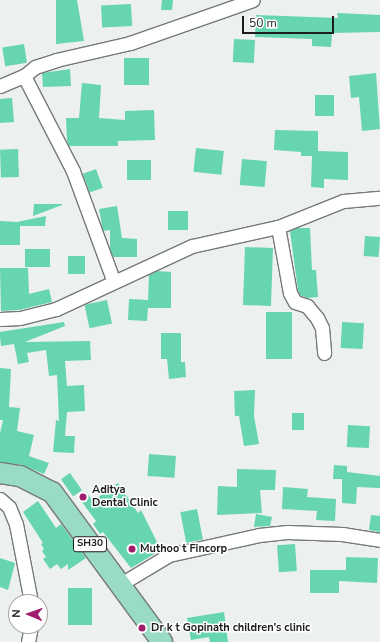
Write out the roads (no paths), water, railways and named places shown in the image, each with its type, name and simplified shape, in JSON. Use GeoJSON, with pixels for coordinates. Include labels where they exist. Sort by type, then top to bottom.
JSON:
{"type":"FeatureCollection","features":[{"type":"Feature","properties":{"kind":"main road","name":"SH30"},"geometry":{"type":"LineString","coordinates":[[0,473],[20,476],[52,492],[162,642]]}},
{"type":"Feature","properties":{"kind":"street"},"geometry":{"type":"LineString","coordinates":[[0,86],[24,76],[35,67],[56,60],[124,45],[253,0]]}},
{"type":"Feature","properties":{"kind":"street"},"geometry":{"type":"LineString","coordinates":[[24,76],[73,171],[113,280]]}},
{"type":"Feature","properties":{"kind":"street"},"geometry":{"type":"LineString","coordinates":[[0,319],[20,318],[56,309],[113,280],[192,246],[278,227],[343,201],[380,198]]}},
{"type":"Feature","properties":{"kind":"street"},"geometry":{"type":"LineString","coordinates":[[278,227],[290,294],[295,302],[307,306],[317,318],[322,328],[324,353]]}},
{"type":"Feature","properties":{"kind":"street"},"geometry":{"type":"LineString","coordinates":[[0,499],[9,507],[16,524],[29,594]]}},
{"type":"Feature","properties":{"kind":"street"},"geometry":{"type":"LineString","coordinates":[[119,585],[152,563],[169,555],[260,535],[287,532],[342,534],[380,540]]}},
{"type":"Feature","properties":{"kind":"place","name":"Aditya Dental Clinic"},"geometry":{"type":"Point","coordinates":[83,497]}},
{"type":"Feature","properties":{"kind":"place","name":"Muthoo t Fincorp"},"geometry":{"type":"Point","coordinates":[132,549]}},
{"type":"Feature","properties":{"kind":"place","name":"Dr k t Gopinath children’s clinic"},"geometry":{"type":"Point","coordinates":[142,628]}}]}
